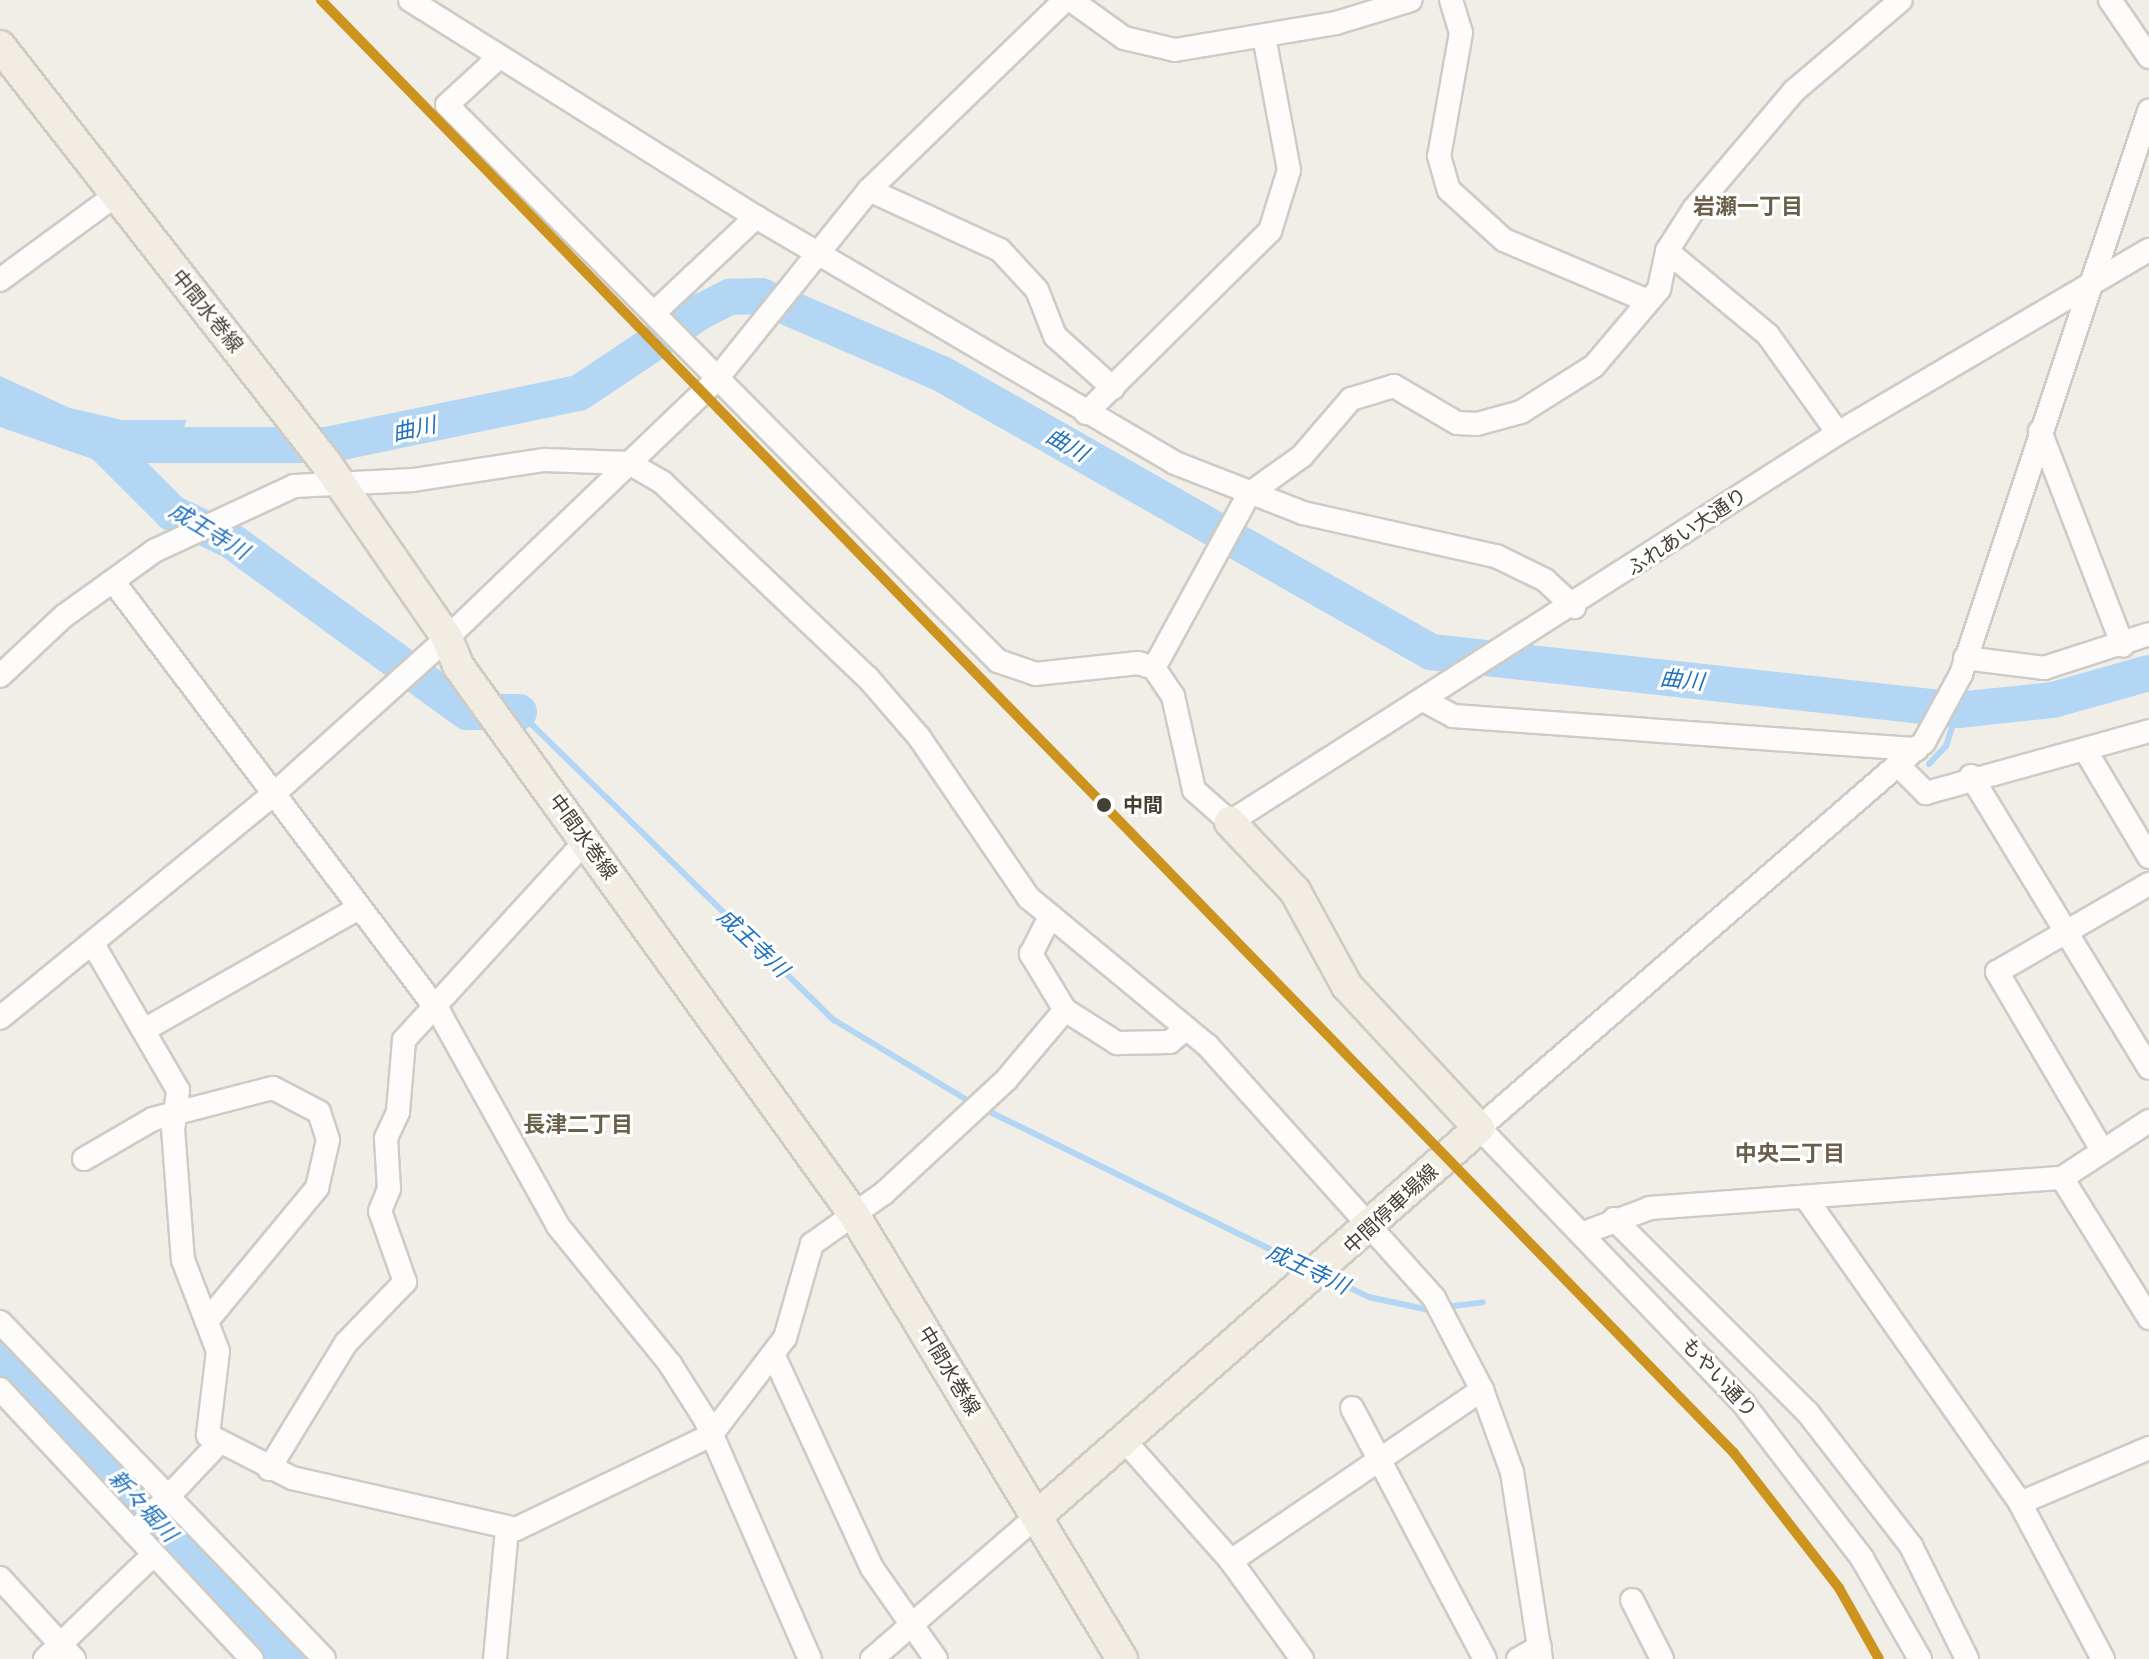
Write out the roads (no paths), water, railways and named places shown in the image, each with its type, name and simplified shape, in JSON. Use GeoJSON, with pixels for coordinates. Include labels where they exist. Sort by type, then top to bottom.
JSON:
{"type":"FeatureCollection","features":[{"type":"Feature","properties":{"kind":"main road","name":"中間水巻線"},"geometry":{"type":"LineString","coordinates":[[0,46],[113,197],[274,393],[332,471],[447,638],[459,667],[853,1213],[1122,1659]]}},
{"type":"Feature","properties":{"kind":"main road"},"geometry":{"type":"LineString","coordinates":[[1230,822],[1295,891],[1347,986],[1479,1128]]}},
{"type":"Feature","properties":{"kind":"main road","name":"中間停車場線"},"geometry":{"type":"LineString","coordinates":[[1037,1516],[1375,1227],[1479,1128]]}},
{"type":"Feature","properties":{"kind":"street"},"geometry":{"type":"LineString","coordinates":[[410,0],[497,59],[1086,413],[1249,494],[1496,556],[1545,580],[1574,607]]}},
{"type":"Feature","properties":{"kind":"street"},"geometry":{"type":"LineString","coordinates":[[0,1018],[276,792],[447,638],[629,463],[710,371],[731,364],[816,250],[869,190],[1068,0],[1106,28],[1148,46],[1175,50],[1264,37],[1411,0]]}},
{"type":"Feature","properties":{"kind":"street"},"geometry":{"type":"LineString","coordinates":[[1451,0],[1461,33],[1439,156],[1449,190],[1504,240],[1648,301]]}},
{"type":"Feature","properties":{"kind":"street"},"geometry":{"type":"LineString","coordinates":[[1154,668],[1200,589],[1249,494],[1302,456],[1365,389],[1408,391],[1457,423],[1497,420],[1594,366],[1659,289],[1667,251],[1678,228],[1794,91],[1901,0]]}},
{"type":"Feature","properties":{"kind":"street"},"geometry":{"type":"LineString","coordinates":[[2110,0],[2149,57]]}},
{"type":"Feature","properties":{"kind":"street"},"geometry":{"type":"LineString","coordinates":[[1086,413],[1270,231],[1283,202],[1289,170],[1264,37]]}},
{"type":"Feature","properties":{"kind":"street"},"geometry":{"type":"LineString","coordinates":[[497,59],[447,105],[658,314],[710,371],[998,661],[1035,674],[1138,663],[1154,668],[1173,696],[1194,790],[1230,822]]}},
{"type":"Feature","properties":{"kind":"street"},"geometry":{"type":"LineString","coordinates":[[1479,1128],[1900,767],[1921,745],[1963,666],[2149,111]]}},
{"type":"Feature","properties":{"kind":"street"},"geometry":{"type":"LineString","coordinates":[[869,190],[1000,250],[1037,290],[1055,336],[1113,388]]}},
{"type":"Feature","properties":{"kind":"street"},"geometry":{"type":"LineString","coordinates":[[0,280],[113,197]]}},
{"type":"Feature","properties":{"kind":"street"},"geometry":{"type":"LineString","coordinates":[[658,314],[756,217]]}},
{"type":"Feature","properties":{"kind":"street"},"geometry":{"type":"LineString","coordinates":[[1667,251],[1768,335],[1838,433]]}},
{"type":"Feature","properties":{"kind":"street","name":"ふれあい大通り"},"geometry":{"type":"LineString","coordinates":[[1230,822],[1574,607],[1838,433],[2149,251]]}},
{"type":"Feature","properties":{"kind":"street"},"geometry":{"type":"LineString","coordinates":[[2040,431],[2123,646]]}},
{"type":"Feature","properties":{"kind":"street"},"geometry":{"type":"LineString","coordinates":[[0,676],[113,581],[221,516],[332,471],[413,480],[544,460],[629,463],[695,507],[868,678],[1049,919],[1186,1028],[1375,1227],[1434,1298],[1482,1390],[1512,1472],[1541,1653],[1518,1659]]}},
{"type":"Feature","properties":{"kind":"street"},"geometry":{"type":"LineString","coordinates":[[113,581],[276,792],[430,1006],[558,1226],[670,1364],[711,1435],[810,1659]]}},
{"type":"Feature","properties":{"kind":"street"},"geometry":{"type":"LineString","coordinates":[[1963,666],[2044,668],[2123,646],[2149,634]]}},
{"type":"Feature","properties":{"kind":"street"},"geometry":{"type":"LineString","coordinates":[[1425,701],[1453,716],[1921,745]]}},
{"type":"Feature","properties":{"kind":"street"},"geometry":{"type":"LineString","coordinates":[[1900,767],[1926,793],[1971,776],[2087,753],[2149,731]]}},
{"type":"Feature","properties":{"kind":"street"},"geometry":{"type":"LineString","coordinates":[[2087,753],[2149,857]]}},
{"type":"Feature","properties":{"kind":"street"},"geometry":{"type":"LineString","coordinates":[[1971,776],[2149,1068]]}},
{"type":"Feature","properties":{"kind":"street"},"geometry":{"type":"LineString","coordinates":[[269,1469],[346,1343],[405,1282],[382,1227],[389,1189],[386,1138],[398,1112],[404,1040],[430,1006],[586,841]]}},
{"type":"Feature","properties":{"kind":"street"},"geometry":{"type":"LineString","coordinates":[[2102,1150],[1997,972],[2149,884]]}},
{"type":"Feature","properties":{"kind":"street"},"geometry":{"type":"LineString","coordinates":[[144,1030],[359,908]]}},
{"type":"Feature","properties":{"kind":"street"},"geometry":{"type":"LineString","coordinates":[[1049,919],[1031,954],[1065,1010],[1117,1043],[1170,1042],[1186,1028]]}},
{"type":"Feature","properties":{"kind":"street"},"geometry":{"type":"LineString","coordinates":[[93,944],[178,1090],[173,1114],[183,1260],[218,1351],[208,1435],[218,1444],[269,1469],[507,1529],[711,1435],[785,1338],[812,1244],[853,1213],[1006,1080],[1065,1010]]}},
{"type":"Feature","properties":{"kind":"street"},"geometry":{"type":"LineString","coordinates":[[84,1159],[173,1114],[273,1088],[308,1102],[326,1126],[317,1188],[207,1321]]}},
{"type":"Feature","properties":{"kind":"street"},"geometry":{"type":"LineString","coordinates":[[1581,1234],[1614,1219],[1650,1208],[2062,1178],[2149,1121]]}},
{"type":"Feature","properties":{"kind":"street","name":"もやい通り"},"geometry":{"type":"LineString","coordinates":[[1479,1128],[1810,1483],[1920,1659]]}},
{"type":"Feature","properties":{"kind":"street"},"geometry":{"type":"LineString","coordinates":[[2062,1178],[2149,1318]]}},
{"type":"Feature","properties":{"kind":"street"},"geometry":{"type":"LineString","coordinates":[[1806,1198],[2020,1503],[2103,1659]]}},
{"type":"Feature","properties":{"kind":"street"},"geometry":{"type":"LineString","coordinates":[[1614,1219],[1808,1413],[1911,1546],[1967,1659]]}},
{"type":"Feature","properties":{"kind":"street"},"geometry":{"type":"LineString","coordinates":[[0,1322],[166,1502],[324,1659]]}},
{"type":"Feature","properties":{"kind":"street"},"geometry":{"type":"LineString","coordinates":[[773,1354],[872,1568],[914,1622],[915,1635],[936,1659]]}},
{"type":"Feature","properties":{"kind":"street"},"geometry":{"type":"LineString","coordinates":[[0,1389],[138,1529],[153,1555],[252,1659]]}},
{"type":"Feature","properties":{"kind":"street"},"geometry":{"type":"LineString","coordinates":[[1231,1561],[1482,1390]]}},
{"type":"Feature","properties":{"kind":"street"},"geometry":{"type":"LineString","coordinates":[[1352,1408],[1485,1659]]}},
{"type":"Feature","properties":{"kind":"street"},"geometry":{"type":"LineString","coordinates":[[1124,1440],[1231,1561],[1302,1659]]}},
{"type":"Feature","properties":{"kind":"street"},"geometry":{"type":"LineString","coordinates":[[138,1529],[218,1444]]}},
{"type":"Feature","properties":{"kind":"street"},"geometry":{"type":"LineString","coordinates":[[2020,1503],[2149,1448]]}},
{"type":"Feature","properties":{"kind":"street"},"geometry":{"type":"LineString","coordinates":[[872,1659],[1037,1516]]}},
{"type":"Feature","properties":{"kind":"street"},"geometry":{"type":"LineString","coordinates":[[495,1659],[507,1529]]}},
{"type":"Feature","properties":{"kind":"street"},"geometry":{"type":"LineString","coordinates":[[0,1578],[60,1654],[153,1555]]}},
{"type":"Feature","properties":{"kind":"street"},"geometry":{"type":"LineString","coordinates":[[1632,1600],[1662,1659]]}},
{"type":"Feature","properties":{"kind":"water"},"geometry":{"type":"Polygon","coordinates":[[[0,376],[70,408],[122,420],[187,420],[171,456],[147,453],[145,469],[104,463],[0,427],[0,376]]]}},
{"type":"Feature","properties":{"kind":"waterway","name":"曲川"},"geometry":{"type":"LineString","coordinates":[[129,445],[327,445],[579,393],[700,312],[730,297],[761,296],[942,374],[1431,652],[1958,710],[2053,700],[2149,673]]}},
{"type":"Feature","properties":{"kind":"waterway","name":"成王寺川"},"geometry":{"type":"LineString","coordinates":[[104,445],[172,513],[230,540],[467,712],[519,712]]}},
{"type":"Feature","properties":{"kind":"waterway"},"geometry":{"type":"LineString","coordinates":[[1929,764],[1946,746],[1958,710]]}},
{"type":"Feature","properties":{"kind":"waterway","name":"成王寺川"},"geometry":{"type":"LineString","coordinates":[[519,712],[834,1020],[974,1104]]}},
{"type":"Feature","properties":{"kind":"waterway","name":"成王寺川"},"geometry":{"type":"LineString","coordinates":[[984,1109],[1308,1268]]}},
{"type":"Feature","properties":{"kind":"waterway","name":"成王寺川"},"geometry":{"type":"LineString","coordinates":[[1325,1276],[1369,1297],[1434,1311]]}},
{"type":"Feature","properties":{"kind":"waterway","name":"成王寺川"},"geometry":{"type":"LineString","coordinates":[[1445,1307],[1483,1302]]}},
{"type":"Feature","properties":{"kind":"waterway","name":"新々堀川"},"geometry":{"type":"LineString","coordinates":[[0,1352],[287,1659]]}},
{"type":"Feature","properties":{"kind":"place","name":"中間"},"geometry":{"type":"Point","coordinates":[1104,805]}},
{"type":"Feature","properties":{"kind":"district","name":"岩瀬一丁目"},"geometry":{"type":"Point","coordinates":[1748,207]}},
{"type":"Feature","properties":{"kind":"district","name":"長津二丁目"},"geometry":{"type":"Point","coordinates":[578,1125]}},
{"type":"Feature","properties":{"kind":"district","name":"中央二丁目"},"geometry":{"type":"Point","coordinates":[1790,1154]}}]}
